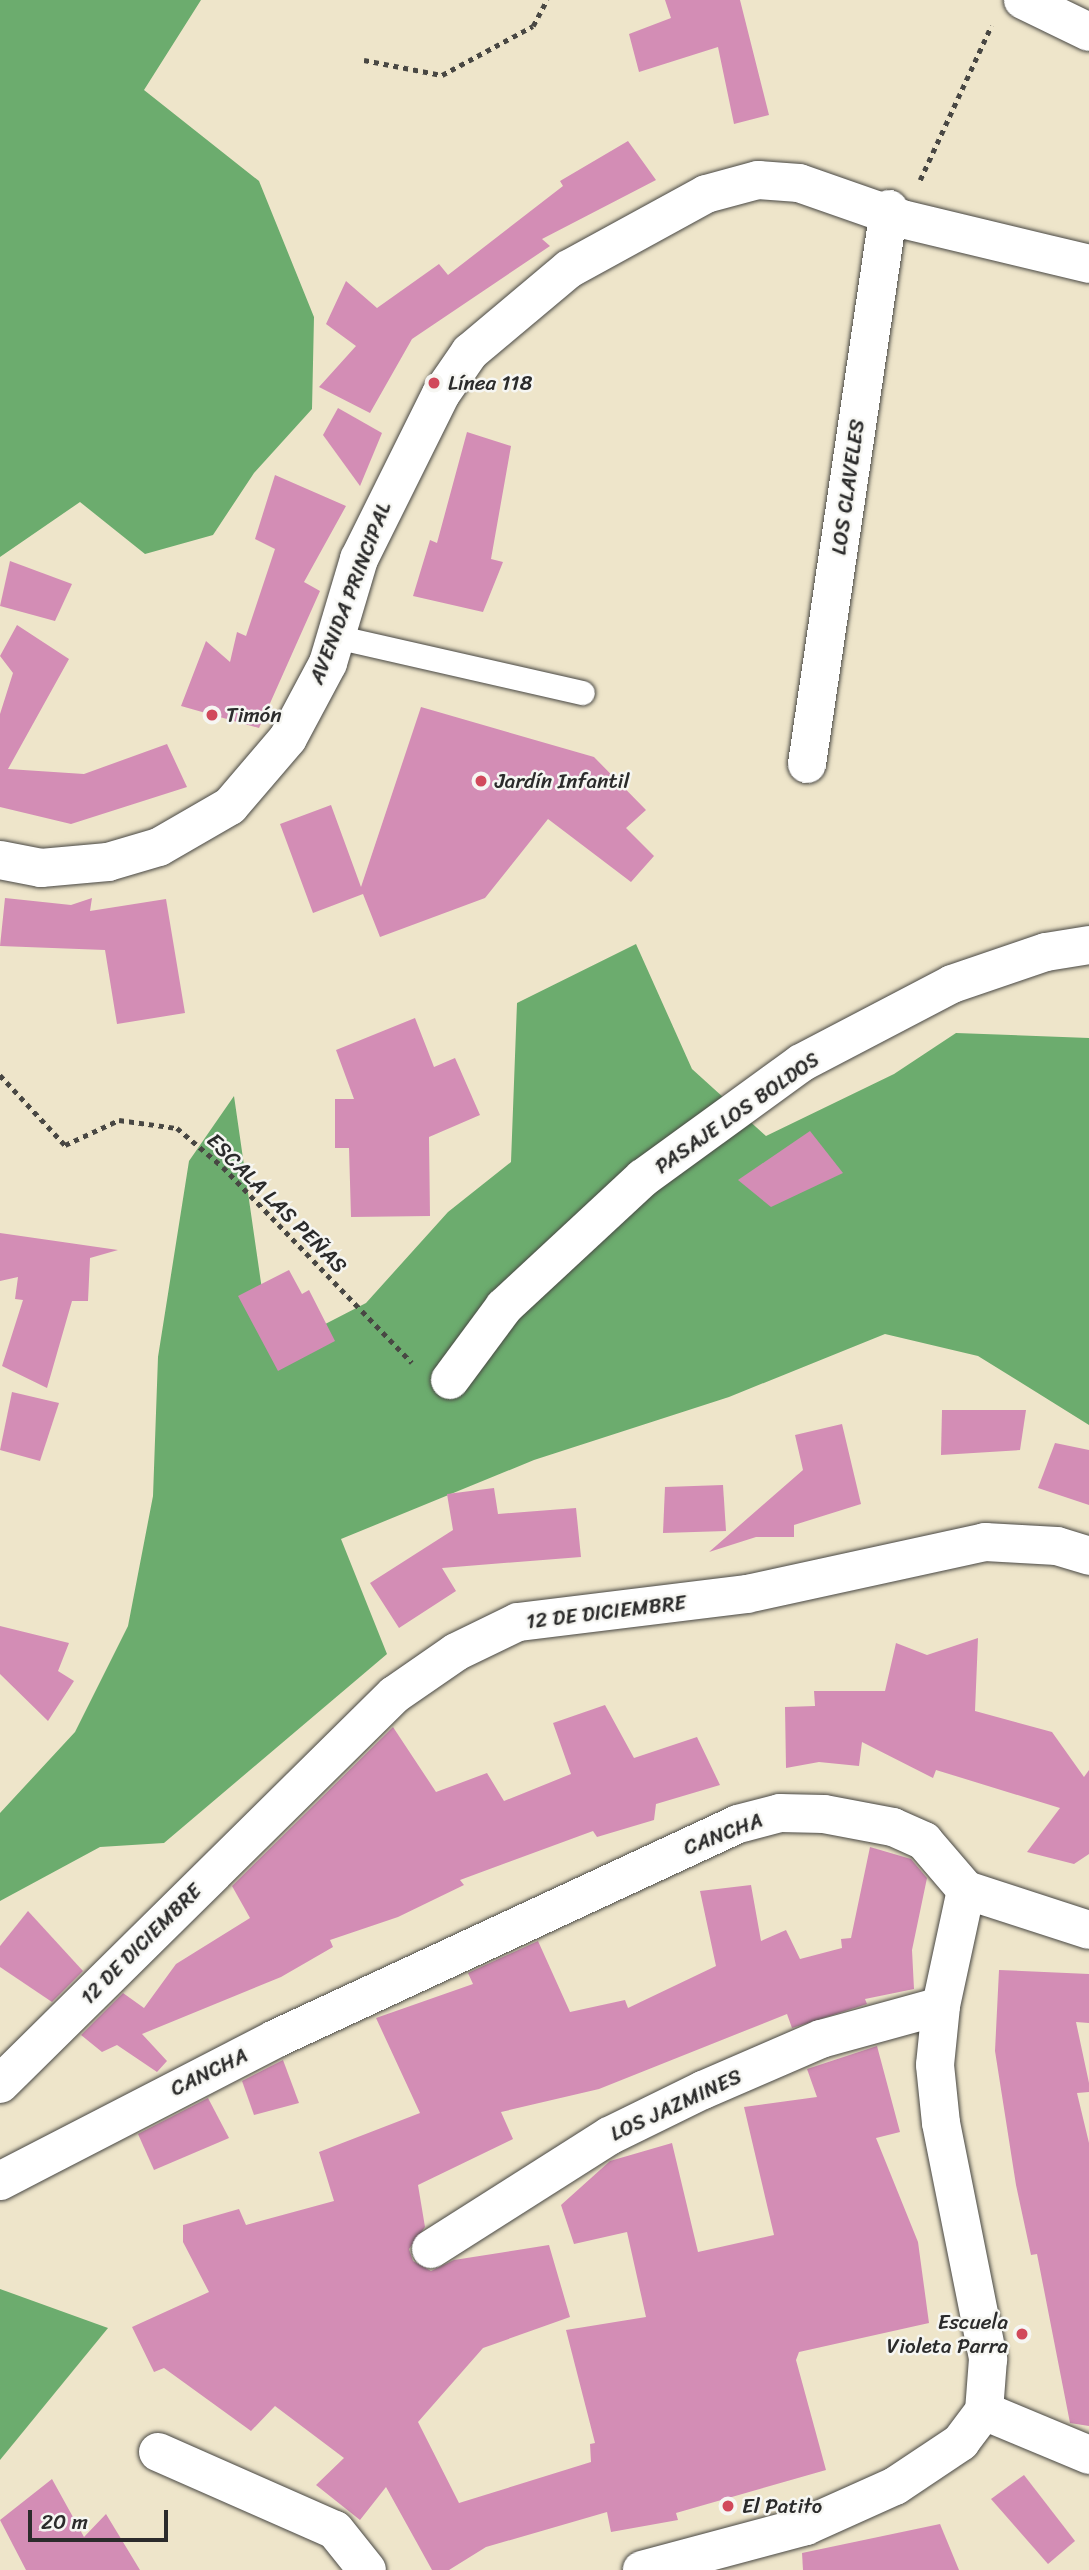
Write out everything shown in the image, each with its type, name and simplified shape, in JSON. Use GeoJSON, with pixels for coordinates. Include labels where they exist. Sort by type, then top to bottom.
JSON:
{"type":"FeatureCollection","features":[{"type":"Feature","properties":{"kind":"street"},"geometry":{"type":"LineString","coordinates":[[1010,6],[1089,32]]}},
{"type":"Feature","properties":{"kind":"street","name":"AVENIDA PRINCIPAL"},"geometry":{"type":"LineString","coordinates":[[0,860],[41,867],[108,862],[159,847],[230,806],[288,738],[336,637],[359,559],[441,394],[470,352],[569,269],[706,194],[758,180],[799,183],[896,214],[1089,264]]}},
{"type":"Feature","properties":{"kind":"street","name":"LOS CLAVELES"},"geometry":{"type":"LineString","coordinates":[[807,764],[896,214]]}},
{"type":"Feature","properties":{"kind":"street","name":"PASAJE LOS BOLDOS"},"geometry":{"type":"LineString","coordinates":[[450,1380],[504,1307],[643,1178],[801,1063],[952,984],[1046,951],[1089,945]]}},
{"type":"Feature","properties":{"kind":"street","name":"12 DE DICIEMBRE"},"geometry":{"type":"LineString","coordinates":[[0,2084],[394,1695],[456,1652],[517,1622],[747,1594],[985,1542],[1057,1546],[1089,1556]]}},
{"type":"Feature","properties":{"kind":"street","name":"CANCHA"},"geometry":{"type":"LineString","coordinates":[[0,2181],[275,2039],[738,1824],[780,1813],[824,1814],[893,1827],[924,1841],[966,1890]]}},
{"type":"Feature","properties":{"kind":"street"},"geometry":{"type":"LineString","coordinates":[[642,2570],[712,2560],[806,2526],[895,2486],[961,2442],[984,2411],[988,2359],[941,2123],[935,2065],[941,2006],[966,1890],[1089,1930]]}},
{"type":"Feature","properties":{"kind":"street","name":"LOS JAZMINES"},"geometry":{"type":"LineString","coordinates":[[431,2249],[609,2136],[703,2090],[821,2039],[941,2006]]}},
{"type":"Feature","properties":{"kind":"street"},"geometry":{"type":"LineString","coordinates":[[984,2411],[1089,2455]]}},
{"type":"Feature","properties":{"kind":"street"},"geometry":{"type":"LineString","coordinates":[[158,2452],[335,2530],[367,2570]]}},
{"type":"Feature","properties":{"kind":"lane"},"geometry":{"type":"LineString","coordinates":[[336,637],[583,693]]}},
{"type":"Feature","properties":{"kind":"path"},"geometry":{"type":"LineString","coordinates":[[365,60],[442,75],[533,26],[547,0]]}},
{"type":"Feature","properties":{"kind":"path"},"geometry":{"type":"LineString","coordinates":[[896,214],[1010,6]]}},
{"type":"Feature","properties":{"kind":"path","name":"ESCALA LAS PEÑAS"},"geometry":{"type":"LineString","coordinates":[[0,1075],[65,1145],[119,1120],[177,1128],[223,1167],[421,1373],[450,1380]]}},
{"type":"Feature","properties":{"kind":"green space"},"geometry":{"type":"Polygon","coordinates":[[[0,0],[201,0],[144,90],[259,181],[314,317],[312,409],[254,473],[213,535],[145,554],[80,502],[0,557],[0,0]]]}},
{"type":"Feature","properties":{"kind":"green space"},"geometry":{"type":"Polygon","coordinates":[[[636,944],[692,1069],[766,1136],[894,1074],[956,1033],[1089,1038],[1089,1425],[978,1356],[885,1334],[729,1397],[534,1460],[341,1539],[387,1654],[164,1843],[100,1847],[0,1901],[0,1813],[75,1732],[128,1626],[153,1496],[158,1357],[189,1161],[234,1096],[271,1352],[366,1303],[448,1212],[511,1162],[517,1003],[636,944]]]}},
{"type":"Feature","properties":{"kind":"green space"},"geometry":{"type":"Polygon","coordinates":[[[0,2289],[108,2328],[0,2460],[0,2289]]]}},
{"type":"Feature","properties":{"kind":"building"},"geometry":{"type":"Polygon","coordinates":[[[665,0],[740,0],[769,115],[734,124],[718,47],[639,72],[629,34],[671,18],[665,0]]]}},
{"type":"Feature","properties":{"kind":"building"},"geometry":{"type":"Polygon","coordinates":[[[628,141],[656,180],[542,239],[550,246],[412,339],[370,413],[319,387],[356,346],[326,324],[346,281],[377,308],[439,264],[448,275],[563,186],[560,181],[628,141]]]}},
{"type":"Feature","properties":{"kind":"building"},"geometry":{"type":"Polygon","coordinates":[[[338,408],[382,433],[360,486],[323,435],[338,408]]]}},
{"type":"Feature","properties":{"kind":"building"},"geometry":{"type":"Polygon","coordinates":[[[467,432],[511,446],[491,559],[503,562],[483,612],[413,596],[430,540],[437,543],[467,432]]]}},
{"type":"Feature","properties":{"kind":"building"},"geometry":{"type":"Polygon","coordinates":[[[275,475],[346,506],[304,582],[320,591],[259,728],[181,706],[206,641],[230,662],[237,632],[246,636],[275,549],[255,539],[275,475]]]}},
{"type":"Feature","properties":{"kind":"building"},"geometry":{"type":"Polygon","coordinates":[[[10,561],[72,584],[55,621],[0,606],[10,561]]]}},
{"type":"Feature","properties":{"kind":"building"},"geometry":{"type":"Polygon","coordinates":[[[17,625],[69,659],[8,769],[84,774],[167,744],[187,787],[71,824],[0,807],[0,714],[13,673],[0,656],[17,625]]]}},
{"type":"Feature","properties":{"kind":"building"},"geometry":{"type":"Polygon","coordinates":[[[421,707],[594,757],[646,810],[626,828],[654,856],[631,882],[548,819],[485,898],[380,937],[363,894],[313,913],[280,824],[331,805],[361,887],[421,707]]]}},
{"type":"Feature","properties":{"kind":"building"},"geometry":{"type":"Polygon","coordinates":[[[5,898],[71,905],[92,898],[90,911],[166,899],[185,1013],[117,1024],[105,950],[0,946],[5,898]]]}},
{"type":"Feature","properties":{"kind":"building"},"geometry":{"type":"Polygon","coordinates":[[[415,1018],[434,1067],[455,1058],[480,1115],[429,1137],[430,1216],[351,1217],[349,1148],[335,1148],[335,1099],[354,1099],[336,1050],[415,1018]]]}},
{"type":"Feature","properties":{"kind":"building"},"geometry":{"type":"Polygon","coordinates":[[[810,1131],[843,1173],[771,1207],[738,1180],[810,1131]]]}},
{"type":"Feature","properties":{"kind":"building"},"geometry":{"type":"Polygon","coordinates":[[[0,1233],[118,1250],[90,1258],[88,1301],[72,1301],[47,1388],[2,1366],[23,1300],[15,1299],[18,1277],[0,1281],[0,1233]]]}},
{"type":"Feature","properties":{"kind":"building"},"geometry":{"type":"Polygon","coordinates":[[[289,1270],[302,1294],[309,1290],[335,1341],[278,1371],[238,1296],[289,1270]]]}},
{"type":"Feature","properties":{"kind":"building"},"geometry":{"type":"Polygon","coordinates":[[[12,1392],[59,1403],[40,1461],[0,1450],[12,1392]]]}},
{"type":"Feature","properties":{"kind":"building"},"geometry":{"type":"Polygon","coordinates":[[[942,1410],[1026,1410],[1020,1450],[941,1455],[942,1410]]]}},
{"type":"Feature","properties":{"kind":"building"},"geometry":{"type":"Polygon","coordinates":[[[842,1424],[861,1504],[794,1525],[794,1537],[756,1537],[709,1552],[803,1470],[795,1435],[842,1424]]]}},
{"type":"Feature","properties":{"kind":"building"},"geometry":{"type":"Polygon","coordinates":[[[1055,1443],[1089,1450],[1089,1505],[1038,1488],[1055,1443]]]}},
{"type":"Feature","properties":{"kind":"building"},"geometry":{"type":"Polygon","coordinates":[[[723,1485],[726,1531],[663,1533],[665,1487],[723,1485]]]}},
{"type":"Feature","properties":{"kind":"building"},"geometry":{"type":"Polygon","coordinates":[[[494,1488],[498,1514],[576,1508],[581,1557],[442,1568],[456,1591],[399,1628],[370,1583],[453,1530],[447,1494],[494,1488]]]}},
{"type":"Feature","properties":{"kind":"building"},"geometry":{"type":"Polygon","coordinates":[[[0,1626],[69,1643],[58,1671],[74,1681],[48,1721],[0,1674],[0,1626]]]}},
{"type":"Feature","properties":{"kind":"building"},"geometry":{"type":"Polygon","coordinates":[[[978,1638],[975,1711],[1052,1732],[1084,1777],[1089,1770],[1089,1854],[1074,1864],[1027,1852],[1060,1808],[936,1770],[933,1778],[862,1742],[859,1766],[819,1762],[786,1768],[785,1707],[815,1706],[814,1691],[885,1691],[896,1643],[927,1655],[978,1638]]]}},
{"type":"Feature","properties":{"kind":"building"},"geometry":{"type":"Polygon","coordinates":[[[605,1705],[634,1758],[697,1737],[720,1785],[656,1804],[654,1820],[597,1837],[593,1831],[460,1880],[464,1885],[398,1917],[330,1940],[333,1947],[281,1977],[142,2034],[167,2061],[157,2072],[117,2045],[102,2052],[81,2035],[123,1993],[144,2008],[176,1964],[250,1918],[232,1886],[393,1727],[436,1792],[487,1773],[504,1801],[571,1774],[553,1723],[605,1705]]]}},
{"type":"Feature","properties":{"kind":"building"},"geometry":{"type":"Polygon","coordinates":[[[870,1847],[911,1859],[927,1878],[912,1950],[914,1989],[865,1999],[867,2004],[792,2028],[787,2014],[599,2089],[501,2112],[513,2139],[418,2185],[425,2227],[409,2249],[413,2261],[431,2271],[454,2260],[549,2245],[570,2317],[483,2348],[418,2422],[459,2503],[591,2462],[590,2444],[595,2443],[566,2330],[646,2317],[627,2232],[574,2244],[561,2205],[610,2161],[672,2143],[698,2252],[774,2235],[744,2107],[817,2097],[807,2069],[877,2046],[900,2132],[876,2138],[918,2242],[929,2323],[799,2352],[796,2360],[826,2470],[676,2513],[678,2520],[611,2532],[607,2512],[486,2547],[449,2570],[432,2570],[386,2487],[360,2520],[316,2485],[344,2458],[275,2406],[251,2431],[164,2368],[154,2372],[132,2327],[209,2292],[183,2242],[183,2225],[239,2209],[246,2225],[334,2201],[319,2152],[420,2113],[376,2018],[473,1984],[468,1973],[538,1941],[570,2012],[625,2000],[628,2008],[716,1966],[700,1891],[751,1885],[761,1941],[786,1930],[800,1959],[842,1948],[841,1939],[851,1938],[870,1847]]]}},
{"type":"Feature","properties":{"kind":"building"},"geometry":{"type":"Polygon","coordinates":[[[28,1911],[83,1971],[52,2002],[0,1967],[0,1946],[28,1911]]]}},
{"type":"Feature","properties":{"kind":"building"},"geometry":{"type":"Polygon","coordinates":[[[999,1970],[1089,1974],[1089,2023],[1076,2022],[1089,2083],[1089,2092],[1077,2093],[1089,2143],[1089,2426],[1070,2423],[1037,2254],[1031,2255],[1016,2185],[995,2051],[999,1970]]]}},
{"type":"Feature","properties":{"kind":"building"},"geometry":{"type":"Polygon","coordinates":[[[283,2060],[299,2103],[254,2115],[242,2081],[283,2060]]]}},
{"type":"Feature","properties":{"kind":"building"},"geometry":{"type":"Polygon","coordinates":[[[208,2098],[229,2138],[154,2170],[138,2134],[208,2098]]]}},
{"type":"Feature","properties":{"kind":"building"},"geometry":{"type":"Polygon","coordinates":[[[1024,2475],[1075,2541],[1048,2564],[991,2499],[1024,2475]]]}},
{"type":"Feature","properties":{"kind":"building"},"geometry":{"type":"Polygon","coordinates":[[[52,2479],[84,2537],[106,2514],[140,2570],[26,2570],[0,2520],[52,2479]]]}},
{"type":"Feature","properties":{"kind":"building"},"geometry":{"type":"Polygon","coordinates":[[[940,2524],[959,2570],[803,2570],[802,2553],[940,2524]]]}},
{"type":"Feature","properties":{"kind":"place","name":"Línea 118"},"geometry":{"type":"Point","coordinates":[434,383]}},
{"type":"Feature","properties":{"kind":"place","name":"Timón"},"geometry":{"type":"Point","coordinates":[212,715]}},
{"type":"Feature","properties":{"kind":"place","name":"Jardín Infantil"},"geometry":{"type":"Point","coordinates":[481,781]}},
{"type":"Feature","properties":{"kind":"place","name":"Escuela Violeta Parra"},"geometry":{"type":"Point","coordinates":[1022,2334]}},
{"type":"Feature","properties":{"kind":"place","name":"El Patito"},"geometry":{"type":"Point","coordinates":[728,2506]}}]}
